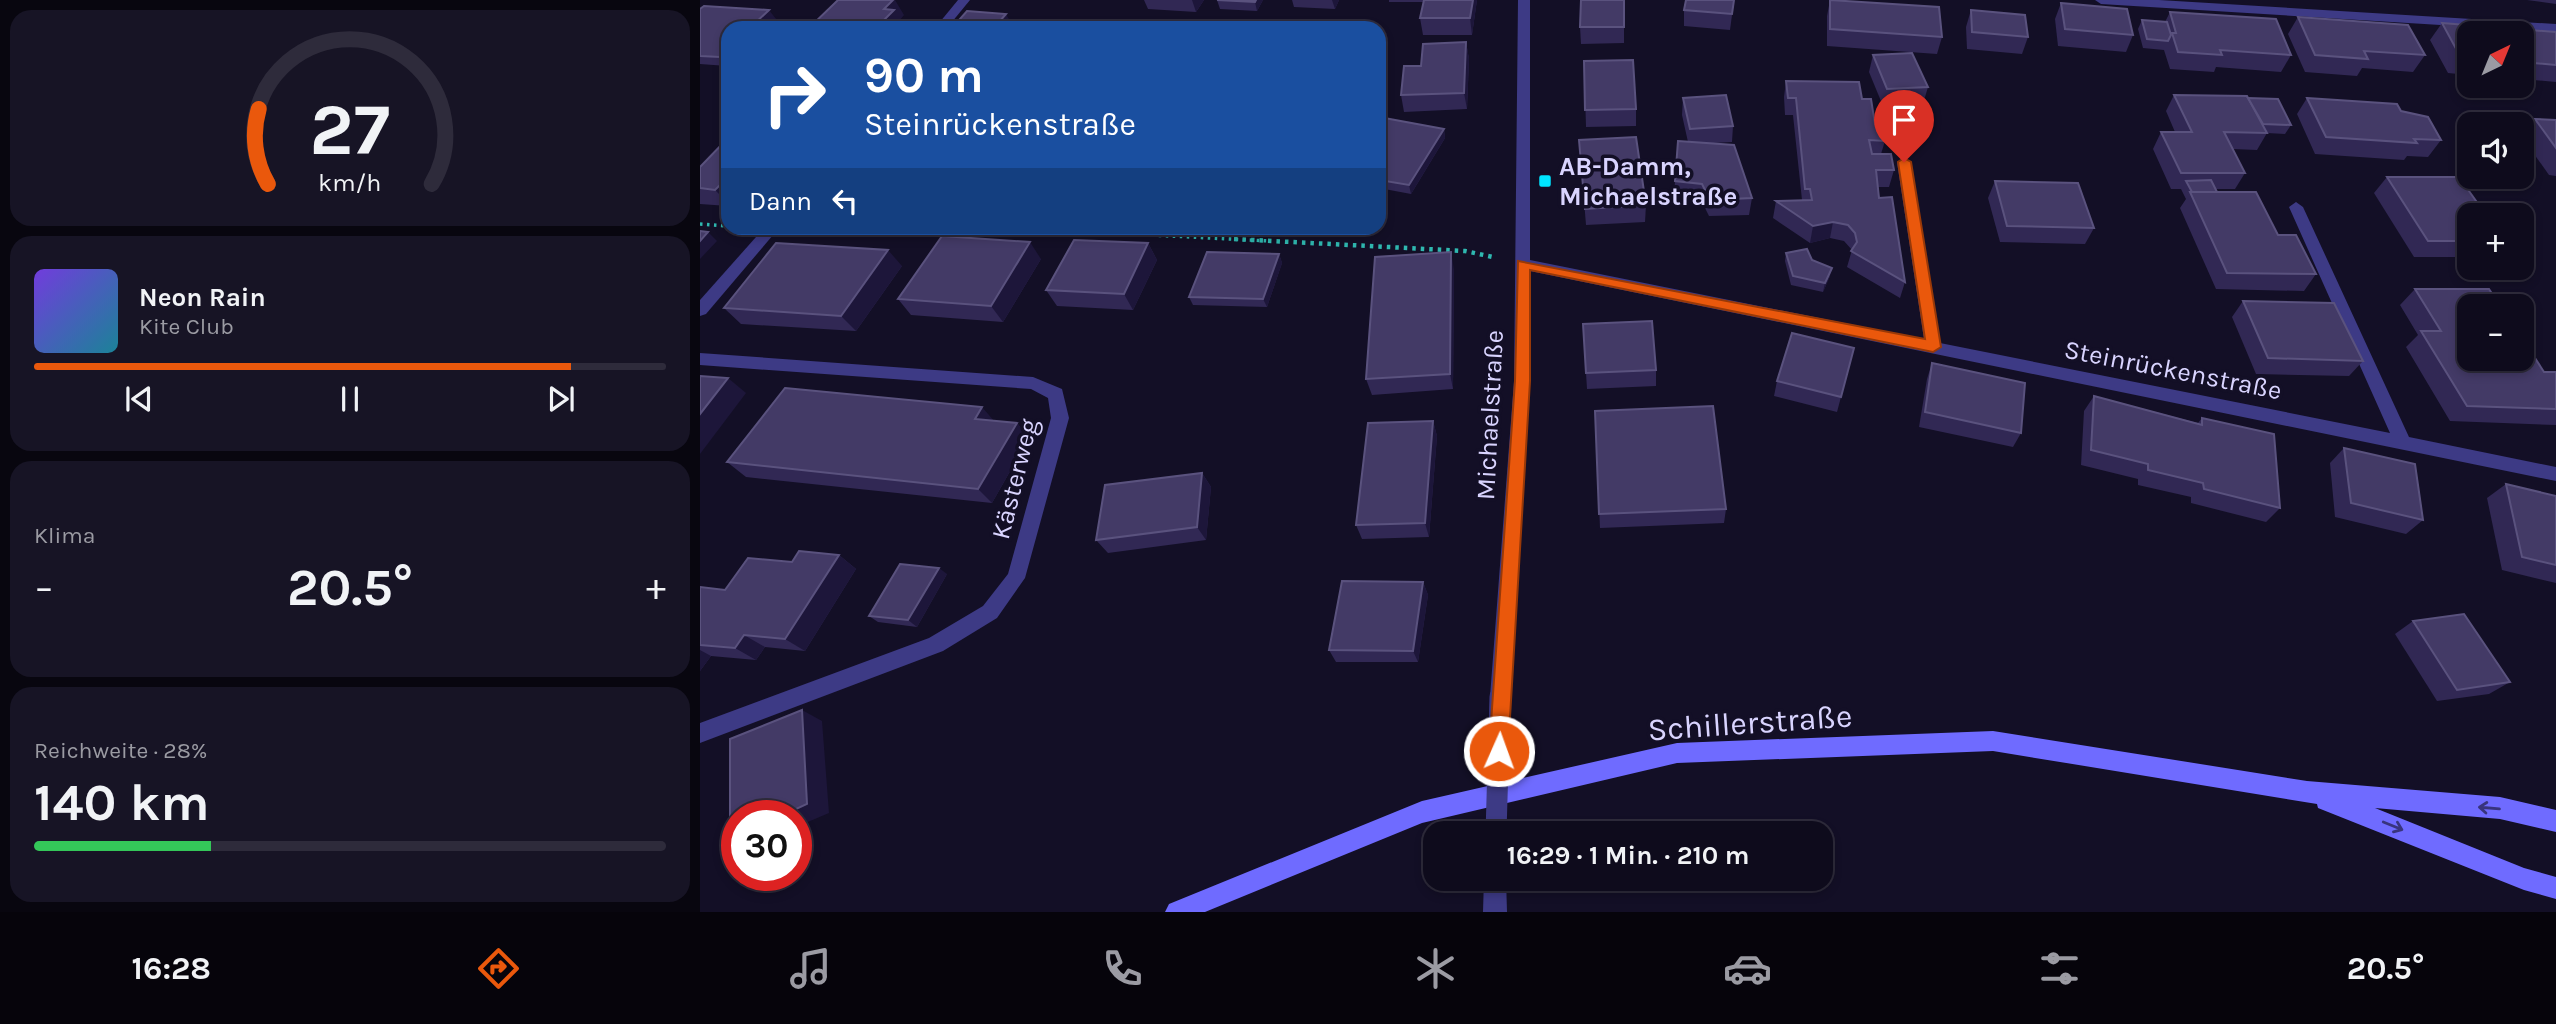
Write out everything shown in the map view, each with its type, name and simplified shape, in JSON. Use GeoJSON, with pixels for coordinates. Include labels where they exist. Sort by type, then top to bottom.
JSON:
{"type":"FeatureCollection","features":[{"type":"Feature","properties":{"kind":"main road","name":"Schillerstraße"},"geometry":{"type":"LineString","coordinates":[[1177,912],[1422,812],[1677,753],[1993,741],[2306,792],[2500,808],[2556,821]]}},
{"type":"Feature","properties":{"kind":"main road","name":"Schillerstraße"},"geometry":{"type":"LineString","coordinates":[[2306,792],[2524,879],[2556,888]]}},
{"type":"Feature","properties":{"kind":"street"},"geometry":{"type":"LineString","coordinates":[[947,21],[964,0]]}},
{"type":"Feature","properties":{"kind":"street","name":"Michaelstraße"},"geometry":{"type":"LineString","coordinates":[[1496,821],[1500,697],[1522,381],[1524,0]]}},
{"type":"Feature","properties":{"kind":"street"},"geometry":{"type":"LineString","coordinates":[[2101,0],[2556,28]]}},
{"type":"Feature","properties":{"kind":"street"},"geometry":{"type":"LineString","coordinates":[[1904,162],[1933,347]]}},
{"type":"Feature","properties":{"kind":"street"},"geometry":{"type":"LineString","coordinates":[[2296,207],[2403,442]]}},
{"type":"Feature","properties":{"kind":"street"},"geometry":{"type":"LineString","coordinates":[[700,310],[766,235]]}},
{"type":"Feature","properties":{"kind":"street","name":"Steinrückenstraße"},"geometry":{"type":"LineString","coordinates":[[1523,264],[2556,474]]}},
{"type":"Feature","properties":{"kind":"street","name":"Kästerweg"},"geometry":{"type":"LineString","coordinates":[[700,359],[1033,383],[1056,394],[1060,418],[1016,578],[989,611],[936,645],[700,733]]}},
{"type":"Feature","properties":{"kind":"street"},"geometry":{"type":"LineString","coordinates":[[1494,910],[1495,891]]}},
{"type":"Feature","properties":{"kind":"path"},"geometry":{"type":"LineString","coordinates":[[700,224],[721,226]]}},
{"type":"Feature","properties":{"kind":"path"},"geometry":{"type":"LineString","coordinates":[[1151,235],[1465,251],[1523,264]]}},
{"type":"Feature","properties":{"kind":"building"},"geometry":{"type":"Polygon","coordinates":[[[838,0],[893,0],[884,9],[894,10],[883,21],[816,21],[838,0]]]}},
{"type":"Feature","properties":{"kind":"building"},"geometry":{"type":"Polygon","coordinates":[[[1217,0],[1256,0],[1255,2],[1217,0]]]}},
{"type":"Feature","properties":{"kind":"building"},"geometry":{"type":"Polygon","coordinates":[[[1424,0],[1473,0],[1470,18],[1420,18],[1424,0]]]}},
{"type":"Feature","properties":{"kind":"building"},"geometry":{"type":"Polygon","coordinates":[[[1581,0],[1624,0],[1624,27],[1580,27],[1581,0]]]}},
{"type":"Feature","properties":{"kind":"building"},"geometry":{"type":"Polygon","coordinates":[[[1686,0],[1734,0],[1732,14],[1684,10],[1686,0]]]}},
{"type":"Feature","properties":{"kind":"building"},"geometry":{"type":"Polygon","coordinates":[[[1830,0],[1939,7],[1942,37],[1830,29],[1830,0]]]}},
{"type":"Feature","properties":{"kind":"building"},"geometry":{"type":"Polygon","coordinates":[[[2061,3],[2127,9],[2133,35],[2065,29],[2061,3]]]}},
{"type":"Feature","properties":{"kind":"building"},"geometry":{"type":"Polygon","coordinates":[[[704,6],[769,10],[757,21],[721,21],[720,57],[700,56],[700,9],[704,6]]]}},
{"type":"Feature","properties":{"kind":"building"},"geometry":{"type":"Polygon","coordinates":[[[1971,10],[2025,15],[2028,37],[1972,32],[1971,10]]]}},
{"type":"Feature","properties":{"kind":"building"},"geometry":{"type":"Polygon","coordinates":[[[967,11],[1006,14],[1000,21],[958,21],[967,11]]]}},
{"type":"Feature","properties":{"kind":"building"},"geometry":{"type":"Polygon","coordinates":[[[2170,12],[2276,19],[2291,55],[2220,50],[2222,55],[2178,52],[2172,33],[2176,33],[2170,12]]]}},
{"type":"Feature","properties":{"kind":"building"},"geometry":{"type":"Polygon","coordinates":[[[2298,17],[2408,25],[2425,55],[2364,51],[2368,59],[2315,55],[2298,17]]]}},
{"type":"Feature","properties":{"kind":"building"},"geometry":{"type":"Polygon","coordinates":[[[2142,20],[2167,22],[2171,35],[2168,41],[2147,39],[2142,20]]]}},
{"type":"Feature","properties":{"kind":"building"},"geometry":{"type":"Polygon","coordinates":[[[2442,23],[2457,24],[2457,50],[2442,23]]]}},
{"type":"Feature","properties":{"kind":"building"},"geometry":{"type":"Polygon","coordinates":[[[2534,30],[2556,32],[2556,65],[2534,63],[2534,30]]]}},
{"type":"Feature","properties":{"kind":"building"},"geometry":{"type":"Polygon","coordinates":[[[1466,42],[1464,93],[1401,95],[1404,66],[1421,66],[1423,44],[1466,42]]]}},
{"type":"Feature","properties":{"kind":"building"},"geometry":{"type":"Polygon","coordinates":[[[1912,53],[1928,87],[1887,89],[1873,55],[1912,53]]]}},
{"type":"Feature","properties":{"kind":"building"},"geometry":{"type":"Polygon","coordinates":[[[1633,60],[1636,109],[1585,110],[1584,61],[1633,60]]]}},
{"type":"Feature","properties":{"kind":"building"},"geometry":{"type":"Polygon","coordinates":[[[1786,81],[1859,82],[1862,99],[1871,99],[1875,124],[1882,124],[1885,141],[1869,140],[1872,154],[1891,154],[1894,170],[1876,170],[1879,198],[1892,197],[1905,282],[1851,251],[1857,242],[1855,233],[1848,225],[1833,222],[1813,226],[1776,201],[1812,200],[1810,189],[1805,189],[1796,98],[1788,98],[1786,81]]]}},
{"type":"Feature","properties":{"kind":"building"},"geometry":{"type":"Polygon","coordinates":[[[1726,95],[1733,126],[1690,129],[1683,98],[1726,95]]]}},
{"type":"Feature","properties":{"kind":"building"},"geometry":{"type":"Polygon","coordinates":[[[2174,95],[2247,96],[2267,133],[2224,132],[2245,173],[2181,173],[2161,132],[2192,132],[2174,95]]]}},
{"type":"Feature","properties":{"kind":"building"},"geometry":{"type":"Polygon","coordinates":[[[2248,98],[2278,99],[2291,125],[2263,124],[2248,98]]]}},
{"type":"Feature","properties":{"kind":"building"},"geometry":{"type":"Polygon","coordinates":[[[2307,98],[2397,104],[2401,111],[2428,117],[2441,140],[2414,139],[2417,143],[2326,137],[2307,98]]]}},
{"type":"Feature","properties":{"kind":"building"},"geometry":{"type":"Polygon","coordinates":[[[1386,118],[1444,129],[1409,185],[1386,181],[1386,118]]]}},
{"type":"Feature","properties":{"kind":"building"},"geometry":{"type":"Polygon","coordinates":[[[2535,119],[2556,120],[2556,148],[2535,119]]]}},
{"type":"Feature","properties":{"kind":"building"},"geometry":{"type":"Polygon","coordinates":[[[1636,137],[1646,205],[1585,209],[1579,140],[1636,137]]]}},
{"type":"Feature","properties":{"kind":"building"},"geometry":{"type":"Polygon","coordinates":[[[1678,141],[1734,145],[1752,198],[1710,200],[1702,184],[1675,181],[1678,141]]]}},
{"type":"Feature","properties":{"kind":"building"},"geometry":{"type":"Polygon","coordinates":[[[721,145],[721,185],[715,190],[700,188],[700,167],[721,145]]]}},
{"type":"Feature","properties":{"kind":"building"},"geometry":{"type":"Polygon","coordinates":[[[2387,177],[2457,177],[2457,189],[2468,189],[2477,203],[2457,203],[2457,241],[2428,241],[2387,177]]]}},
{"type":"Feature","properties":{"kind":"building"},"geometry":{"type":"Polygon","coordinates":[[[2211,180],[2217,192],[2192,192],[2186,181],[2211,180]]]}},
{"type":"Feature","properties":{"kind":"building"},"geometry":{"type":"Polygon","coordinates":[[[1995,181],[2078,183],[2094,228],[2007,226],[1995,181]]]}},
{"type":"Feature","properties":{"kind":"building"},"geometry":{"type":"Polygon","coordinates":[[[2190,192],[2256,192],[2278,235],[2296,235],[2316,274],[2227,273],[2190,192]]]}},
{"type":"Feature","properties":{"kind":"building"},"geometry":{"type":"Polygon","coordinates":[[[700,231],[708,232],[700,241],[700,231]]]}},
{"type":"Feature","properties":{"kind":"building"},"geometry":{"type":"Polygon","coordinates":[[[942,236],[1030,242],[991,306],[898,299],[942,236]]]}},
{"type":"Feature","properties":{"kind":"building"},"geometry":{"type":"Polygon","coordinates":[[[1074,240],[1148,243],[1124,294],[1046,290],[1074,240]]]}},
{"type":"Feature","properties":{"kind":"building"},"geometry":{"type":"Polygon","coordinates":[[[776,243],[888,250],[841,316],[724,308],[776,243]]]}},
{"type":"Feature","properties":{"kind":"building"},"geometry":{"type":"Polygon","coordinates":[[[1807,249],[1812,260],[1832,268],[1825,283],[1793,276],[1786,253],[1807,249]]]}},
{"type":"Feature","properties":{"kind":"building"},"geometry":{"type":"Polygon","coordinates":[[[1207,252],[1279,254],[1263,299],[1189,297],[1207,252]]]}},
{"type":"Feature","properties":{"kind":"building"},"geometry":{"type":"Polygon","coordinates":[[[1451,252],[1450,374],[1366,379],[1375,257],[1451,252]]]}},
{"type":"Feature","properties":{"kind":"building"},"geometry":{"type":"Polygon","coordinates":[[[2415,289],[2489,289],[2492,294],[2457,294],[2457,371],[2534,371],[2534,357],[2544,372],[2556,372],[2556,409],[2467,406],[2421,331],[2441,331],[2415,289]]]}},
{"type":"Feature","properties":{"kind":"building"},"geometry":{"type":"Polygon","coordinates":[[[2243,301],[2334,303],[2363,361],[2268,358],[2243,301]]]}},
{"type":"Feature","properties":{"kind":"building"},"geometry":{"type":"Polygon","coordinates":[[[1652,321],[1656,370],[1586,373],[1583,324],[1652,321]]]}},
{"type":"Feature","properties":{"kind":"building"},"geometry":{"type":"Polygon","coordinates":[[[1792,333],[1854,348],[1841,397],[1777,381],[1792,333]]]}},
{"type":"Feature","properties":{"kind":"building"},"geometry":{"type":"Polygon","coordinates":[[[1932,363],[2025,383],[2021,433],[1925,412],[1932,363]]]}},
{"type":"Feature","properties":{"kind":"building"},"geometry":{"type":"Polygon","coordinates":[[[700,376],[728,378],[700,414],[700,376]]]}},
{"type":"Feature","properties":{"kind":"building"},"geometry":{"type":"Polygon","coordinates":[[[785,388],[982,407],[975,419],[1017,423],[978,489],[727,462],[785,388]]]}},
{"type":"Feature","properties":{"kind":"building"},"geometry":{"type":"Polygon","coordinates":[[[2094,396],[2202,425],[2202,418],[2274,434],[2280,508],[2204,489],[2203,483],[2148,470],[2148,464],[2091,450],[2094,396]]]}},
{"type":"Feature","properties":{"kind":"building"},"geometry":{"type":"Polygon","coordinates":[[[1713,406],[1726,509],[1599,514],[1595,411],[1713,406]]]}},
{"type":"Feature","properties":{"kind":"building"},"geometry":{"type":"Polygon","coordinates":[[[1433,421],[1425,523],[1356,525],[1368,423],[1433,421]]]}},
{"type":"Feature","properties":{"kind":"building"},"geometry":{"type":"Polygon","coordinates":[[[2344,448],[2415,464],[2423,520],[2351,503],[2344,448]]]}},
{"type":"Feature","properties":{"kind":"building"},"geometry":{"type":"Polygon","coordinates":[[[1202,473],[1197,527],[1096,540],[1105,485],[1202,473]]]}},
{"type":"Feature","properties":{"kind":"building"},"geometry":{"type":"Polygon","coordinates":[[[2506,484],[2556,496],[2556,565],[2522,557],[2506,484]]]}},
{"type":"Feature","properties":{"kind":"building"},"geometry":{"type":"Polygon","coordinates":[[[799,551],[839,555],[785,639],[744,635],[735,648],[700,645],[700,587],[725,590],[748,558],[792,562],[799,551]]]}},
{"type":"Feature","properties":{"kind":"building"},"geometry":{"type":"Polygon","coordinates":[[[900,564],[939,568],[908,620],[869,616],[900,564]]]}},
{"type":"Feature","properties":{"kind":"building"},"geometry":{"type":"Polygon","coordinates":[[[1342,581],[1423,582],[1413,651],[1329,650],[1342,581]]]}},
{"type":"Feature","properties":{"kind":"building"},"geometry":{"type":"Polygon","coordinates":[[[2464,614],[2510,682],[2457,690],[2413,621],[2464,614]]]}},
{"type":"Feature","properties":{"kind":"building"},"geometry":{"type":"Polygon","coordinates":[[[802,710],[807,800],[730,800],[730,739],[802,710]]]}},
{"type":"Feature","properties":{"kind":"place","name":"AB-Damm, Michaelstraße"},"geometry":{"type":"Point","coordinates":[1545,181]}},
{"type":"Feature","properties":{"kind":"route"},"geometry":{"type":"LineString","coordinates":[[1499,751],[1501,678],[1522,381],[1523,264],[1933,347],[1904,162]]}}]}
